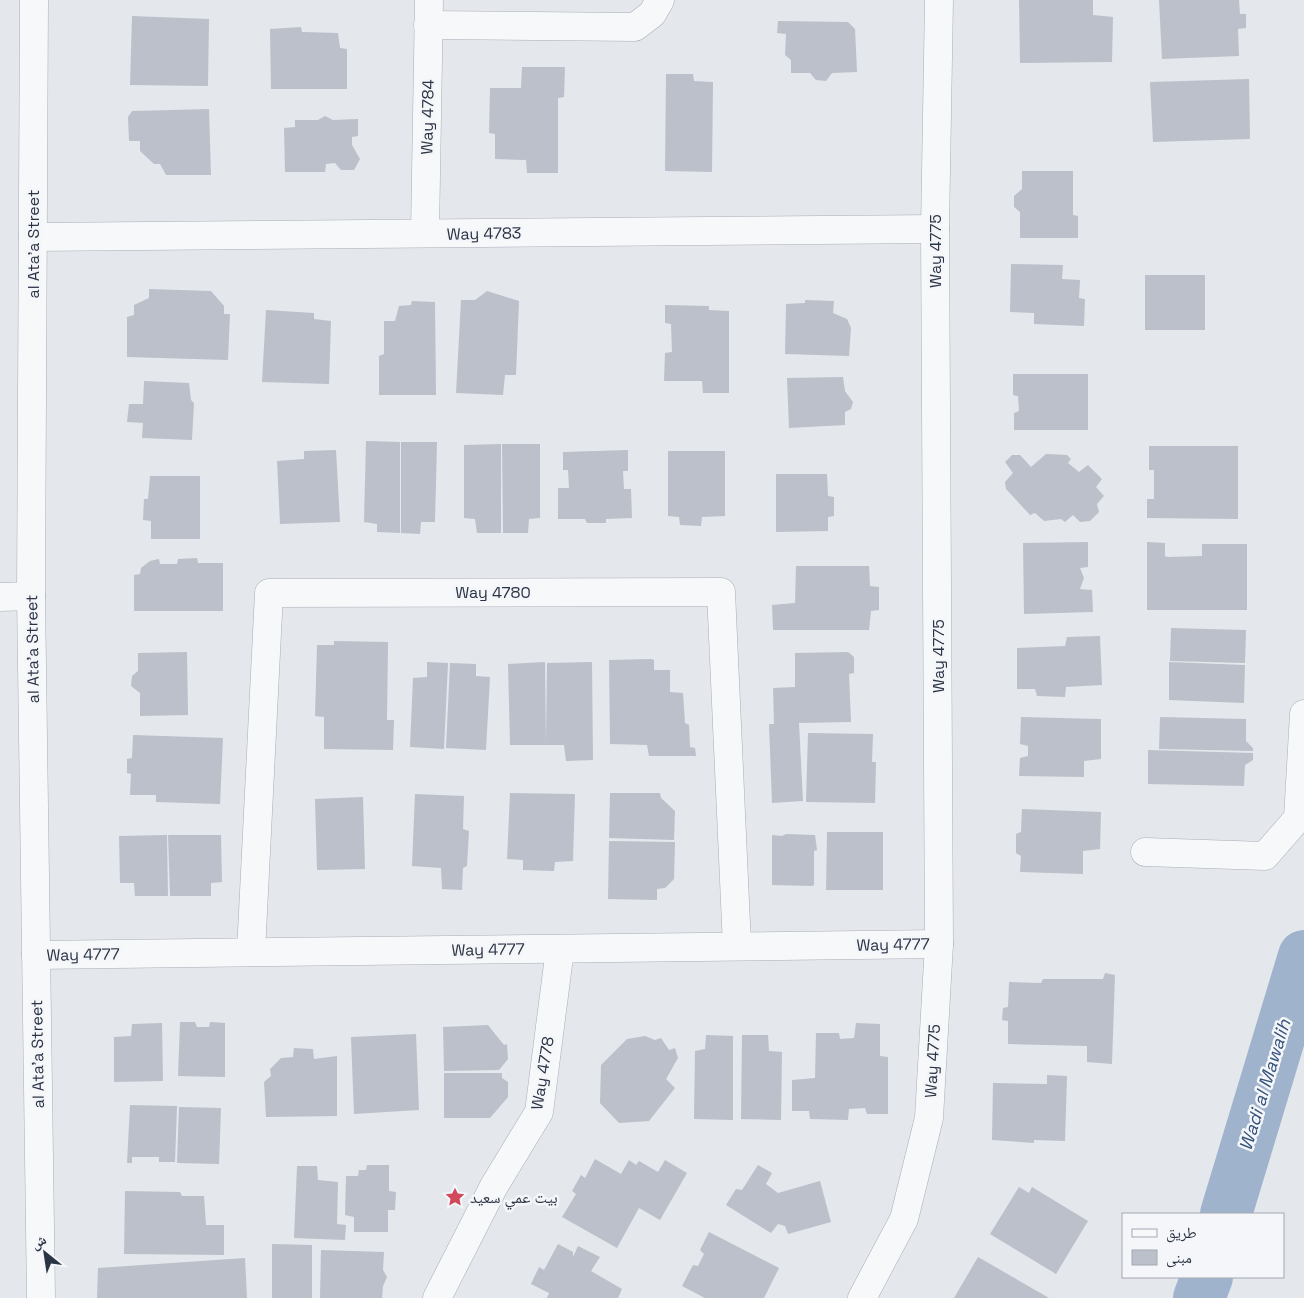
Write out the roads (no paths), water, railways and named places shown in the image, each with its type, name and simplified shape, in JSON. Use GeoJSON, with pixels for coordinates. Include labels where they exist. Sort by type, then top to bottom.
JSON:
{"type":"FeatureCollection","features":[{"type":"Feature","properties":{"kind":"street","name":"al Ata'a Street"},"geometry":{"type":"LineString","coordinates":[[34,0],[31,596],[41,1298]]}},
{"type":"Feature","properties":{"kind":"street"},"geometry":{"type":"LineString","coordinates":[[428,12],[635,27],[652,14],[660,0]]}},
{"type":"Feature","properties":{"kind":"street","name":"Way 4775"},"geometry":{"type":"LineString","coordinates":[[862,1298],[904,1219],[929,1118],[939,944],[935,229],[939,0]]}},
{"type":"Feature","properties":{"kind":"street","name":"Way 4784"},"geometry":{"type":"LineString","coordinates":[[425,234],[428,12]]}},
{"type":"Feature","properties":{"kind":"street","name":"Way 4783"},"geometry":{"type":"LineString","coordinates":[[33,237],[935,229]]}},
{"type":"Feature","properties":{"kind":"street","name":"Way 4780"},"geometry":{"type":"LineString","coordinates":[[251,952],[269,593],[721,592],[737,946]]}},
{"type":"Feature","properties":{"kind":"street"},"geometry":{"type":"LineString","coordinates":[[0,596],[31,596]]}},
{"type":"Feature","properties":{"kind":"street"},"geometry":{"type":"LineString","coordinates":[[1145,852],[1265,856],[1298,818],[1304,714]]}},
{"type":"Feature","properties":{"kind":"street","name":"Way 4777"},"geometry":{"type":"LineString","coordinates":[[36,955],[939,944]]}},
{"type":"Feature","properties":{"kind":"street","name":"Way 4778"},"geometry":{"type":"LineString","coordinates":[[437,1298],[494,1186],[539,1112],[560,949]]}},
{"type":"Feature","properties":{"kind":"waterway","name":"Wadi al Mawalih"},"geometry":{"type":"LineString","coordinates":[[1226,1213],[1304,956]]}},
{"type":"Feature","properties":{"kind":"waterway","name":"Wadi al Mawalih"},"geometry":{"type":"LineString","coordinates":[[1199,1298],[1207,1278]]}},
{"type":"Feature","properties":{"kind":"place","name":"بيت عمي سعيد"},"geometry":{"type":"Point","coordinates":[455,1197]}}]}
